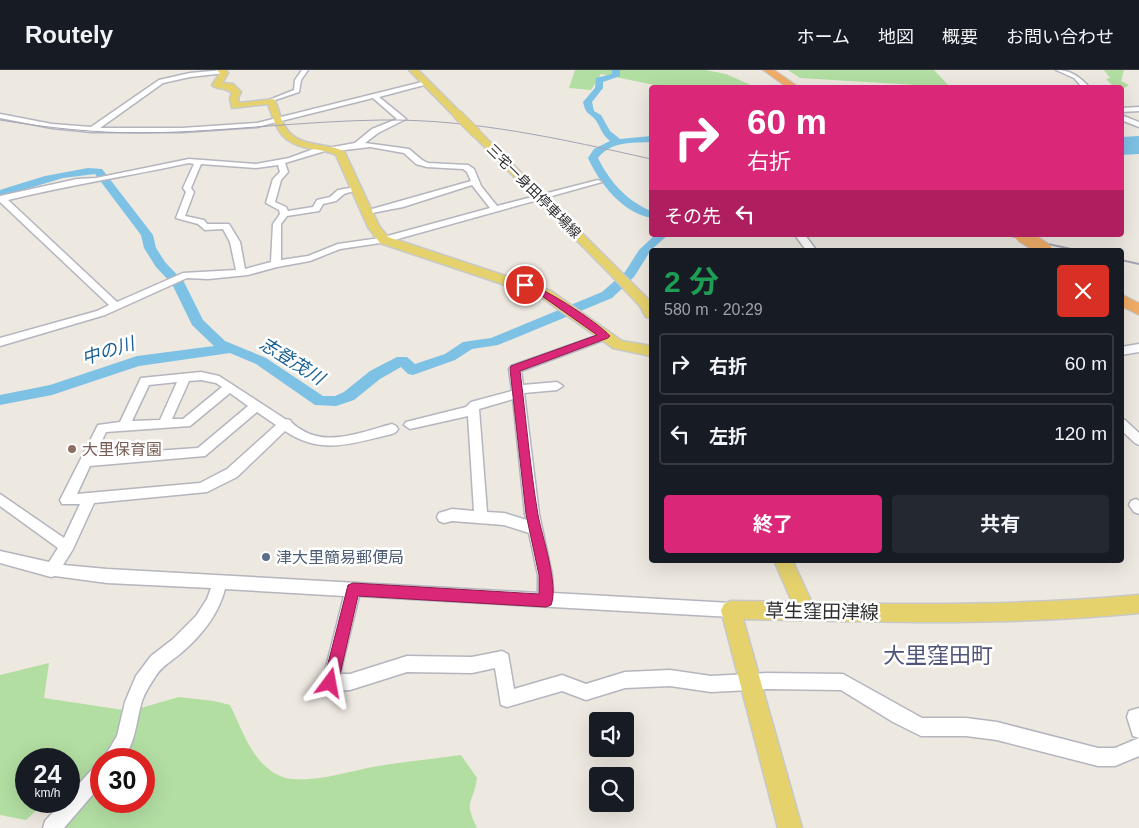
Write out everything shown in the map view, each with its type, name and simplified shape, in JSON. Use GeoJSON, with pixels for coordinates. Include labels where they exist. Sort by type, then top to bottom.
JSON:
{"type":"FeatureCollection","features":[{"type":"Feature","properties":{"kind":"highway"},"geometry":{"type":"LineString","coordinates":[[768,70],[790,85]]}},
{"type":"Feature","properties":{"kind":"highway"},"geometry":{"type":"LineString","coordinates":[[1025,237],[1042,248]]}},
{"type":"Feature","properties":{"kind":"highway"},"geometry":{"type":"LineString","coordinates":[[1124,301],[1139,310]]}},
{"type":"Feature","properties":{"kind":"main road","name":"三宅一身田停車場線"},"geometry":{"type":"LineString","coordinates":[[413,70],[614,271],[649,311]]}},
{"type":"Feature","properties":{"kind":"main road"},"geometry":{"type":"LineString","coordinates":[[224,72],[216,85],[230,86],[237,92],[234,98],[235,106],[271,101],[282,130],[290,137],[302,143],[341,155],[374,228],[384,239],[546,294],[618,345],[649,351]]}},
{"type":"Feature","properties":{"kind":"main road"},"geometry":{"type":"LineString","coordinates":[[783,563],[806,611]]}},
{"type":"Feature","properties":{"kind":"main road","name":"草生窪田津線"},"geometry":{"type":"LineString","coordinates":[[731,610],[915,613],[1038,611],[1139,604]]}},
{"type":"Feature","properties":{"kind":"main road"},"geometry":{"type":"LineString","coordinates":[[731,610],[790,828]]}},
{"type":"Feature","properties":{"kind":"street"},"geometry":{"type":"LineString","coordinates":[[271,101],[297,91],[298,80],[305,70],[310,70]]}},
{"type":"Feature","properties":{"kind":"street"},"geometry":{"type":"LineString","coordinates":[[1059,70],[1076,77],[1084,85]]}},
{"type":"Feature","properties":{"kind":"street"},"geometry":{"type":"LineString","coordinates":[[92,130],[161,81],[190,75],[224,72]]}},
{"type":"Feature","properties":{"kind":"street"},"geometry":{"type":"LineString","coordinates":[[0,116],[52,126],[92,130],[193,129],[257,125],[426,83]]}},
{"type":"Feature","properties":{"kind":"street"},"geometry":{"type":"LineString","coordinates":[[357,145],[372,133],[402,119],[374,96]]}},
{"type":"Feature","properties":{"kind":"street"},"geometry":{"type":"LineString","coordinates":[[1124,110],[1139,109]]}},
{"type":"Feature","properties":{"kind":"street"},"geometry":{"type":"LineString","coordinates":[[1124,118],[1139,125]]}},
{"type":"Feature","properties":{"kind":"street"},"geometry":{"type":"LineString","coordinates":[[193,129],[198,121]]}},
{"type":"Feature","properties":{"kind":"street"},"geometry":{"type":"LineString","coordinates":[[1,198],[79,180],[96,180],[200,161],[253,166],[281,162],[326,150],[357,145],[406,151],[419,162],[427,165],[445,168],[466,167],[472,172],[475,182],[495,209]]}},
{"type":"Feature","properties":{"kind":"street"},"geometry":{"type":"LineString","coordinates":[[200,161],[189,180],[187,188],[190,192],[180,218],[200,222],[205,227],[226,226],[235,242],[242,272]]}},
{"type":"Feature","properties":{"kind":"street"},"geometry":{"type":"LineString","coordinates":[[281,162],[284,172],[277,179],[270,203],[283,209],[284,214]]}},
{"type":"Feature","properties":{"kind":"street"},"geometry":{"type":"LineString","coordinates":[[375,211],[407,205],[448,189],[475,182]]}},
{"type":"Feature","properties":{"kind":"street"},"geometry":{"type":"LineString","coordinates":[[0,342],[80,320],[182,276],[190,274],[208,276],[242,272],[310,258],[338,246],[384,239],[598,182]]}},
{"type":"Feature","properties":{"kind":"street"},"geometry":{"type":"LineString","coordinates":[[276,264],[275,243],[277,224],[284,214],[316,209],[320,202],[333,199],[341,192],[356,189]]}},
{"type":"Feature","properties":{"kind":"street"},"geometry":{"type":"LineString","coordinates":[[1,198],[116,306]]}},
{"type":"Feature","properties":{"kind":"street"},"geometry":{"type":"LineString","coordinates":[[801,237],[810,248]]}},
{"type":"Feature","properties":{"kind":"street"},"geometry":{"type":"LineString","coordinates":[[546,600],[545,575],[535,529],[515,369],[605,336]]}},
{"type":"Feature","properties":{"kind":"street"},"geometry":{"type":"LineString","coordinates":[[1124,350],[1139,348]]}},
{"type":"Feature","properties":{"kind":"street"},"geometry":{"type":"LineString","coordinates":[[124,426],[145,381],[208,376],[230,387],[302,436],[318,441],[349,440],[392,429]]}},
{"type":"Feature","properties":{"kind":"street"},"geometry":{"type":"LineString","coordinates":[[164,424],[185,378]]}},
{"type":"Feature","properties":{"kind":"street"},"geometry":{"type":"LineString","coordinates":[[410,425],[473,409],[475,405],[517,392],[557,386]]}},
{"type":"Feature","properties":{"kind":"street"},"geometry":{"type":"LineString","coordinates":[[230,387],[186,423],[102,428],[67,500],[187,491],[209,486],[232,473],[286,424]]}},
{"type":"Feature","properties":{"kind":"street"},"geometry":{"type":"LineString","coordinates":[[86,461],[201,453],[257,405]]}},
{"type":"Feature","properties":{"kind":"street"},"geometry":{"type":"LineString","coordinates":[[473,409],[481,517]]}},
{"type":"Feature","properties":{"kind":"street"},"geometry":{"type":"LineString","coordinates":[[1124,426],[1139,440]]}},
{"type":"Feature","properties":{"kind":"street"},"geometry":{"type":"LineString","coordinates":[[51,570],[68,545],[90,498]]}},
{"type":"Feature","properties":{"kind":"street"},"geometry":{"type":"LineString","coordinates":[[0,499],[59,542],[68,545]]}},
{"type":"Feature","properties":{"kind":"street"},"geometry":{"type":"LineString","coordinates":[[444,517],[452,515],[504,519],[535,529]]}},
{"type":"Feature","properties":{"kind":"street"},"geometry":{"type":"LineString","coordinates":[[0,557],[51,570],[107,576],[731,610]]}},
{"type":"Feature","properties":{"kind":"street"},"geometry":{"type":"LineString","coordinates":[[122,748],[130,723],[132,700],[141,683],[156,661],[168,654],[194,632],[204,620],[218,591],[220,582]]}},
{"type":"Feature","properties":{"kind":"street"},"geometry":{"type":"LineString","coordinates":[[353,589],[330,683],[350,682],[407,664],[472,665],[502,660],[506,699],[562,683],[586,692],[625,680],[670,678],[711,684],[750,681],[843,682],[921,727],[966,727],[997,731],[1098,757],[1115,757],[1139,748]]}},
{"type":"Feature","properties":{"kind":"street"},"geometry":{"type":"LineString","coordinates":[[1139,716],[1135,717],[1139,730]]}},
{"type":"Feature","properties":{"kind":"street"},"geometry":{"type":"LineString","coordinates":[[52,828],[90,785]]}},
{"type":"Feature","properties":{"kind":"green space"},"geometry":{"type":"Polygon","coordinates":[[[575,70],[705,70],[726,74],[751,85],[654,85],[601,74],[591,90],[569,88],[575,70]]]}},
{"type":"Feature","properties":{"kind":"green space"},"geometry":{"type":"Polygon","coordinates":[[[788,70],[934,70],[948,85],[917,85],[800,78],[788,70]]]}},
{"type":"Feature","properties":{"kind":"green space"},"geometry":{"type":"Polygon","coordinates":[[[1104,70],[1124,70],[1121,81],[1129,85],[1124,88],[1124,85],[1112,85],[1106,79],[1110,78],[1104,70]]]}},
{"type":"Feature","properties":{"kind":"green space"},"geometry":{"type":"Polygon","coordinates":[[[49,663],[44,698],[130,711],[179,697],[230,705],[248,743],[260,761],[276,774],[286,778],[310,779],[384,765],[461,755],[477,778],[470,807],[477,828],[53,828],[57,813],[80,813],[80,748],[15,748],[15,813],[34,813],[26,820],[0,815],[0,675],[49,663]]]}},
{"type":"Feature","properties":{"kind":"water"},"geometry":{"type":"Polygon","coordinates":[[[1139,136],[1139,154],[1124,155],[1124,137],[1139,136]]]}},
{"type":"Feature","properties":{"kind":"waterway"},"geometry":{"type":"LineString","coordinates":[[616,70],[616,76],[599,80],[599,88],[587,102],[590,112],[598,117],[606,133],[618,142]]}},
{"type":"Feature","properties":{"kind":"waterway","name":"志登茂川"},"geometry":{"type":"LineString","coordinates":[[649,139],[611,144],[604,147],[593,158],[602,175],[616,192],[624,200],[649,214]]}},
{"type":"Feature","properties":{"kind":"waterway","name":"志登茂川"},"geometry":{"type":"LineString","coordinates":[[0,194],[63,175],[76,172],[98,171],[147,235],[150,248],[160,264],[178,282],[197,322],[220,344],[261,361],[320,401],[336,401],[349,396],[375,375],[402,360],[413,370],[450,357],[468,345],[493,342],[607,295],[630,274],[643,253],[660,237]]}},
{"type":"Feature","properties":{"kind":"waterway","name":"中の川"},"geometry":{"type":"LineString","coordinates":[[0,400],[52,390],[137,361],[229,349]]}},
{"type":"Feature","properties":{"kind":"railway"},"geometry":{"type":"LineString","coordinates":[[0,120],[72,129],[143,133],[382,120],[450,123],[517,132],[649,159]]}},
{"type":"Feature","properties":{"kind":"railway"},"geometry":{"type":"LineString","coordinates":[[1015,237],[1067,248]]}},
{"type":"Feature","properties":{"kind":"railway"},"geometry":{"type":"LineString","coordinates":[[1124,261],[1139,264]]}},
{"type":"Feature","properties":{"kind":"place","name":"大里保育園"},"geometry":{"type":"Point","coordinates":[72,449]}},
{"type":"Feature","properties":{"kind":"place","name":"津大里簡易郵便局"},"geometry":{"type":"Point","coordinates":[266,557]}},
{"type":"Feature","properties":{"kind":"district","name":"大里窪田町"},"geometry":{"type":"Point","coordinates":[938,655]}},
{"type":"Feature","properties":{"kind":"route"},"geometry":{"type":"LineString","coordinates":[[330,683],[353,589],[546,600],[545,575],[532,514],[525,464],[515,369],[605,336],[546,294],[525,285]]}}]}
